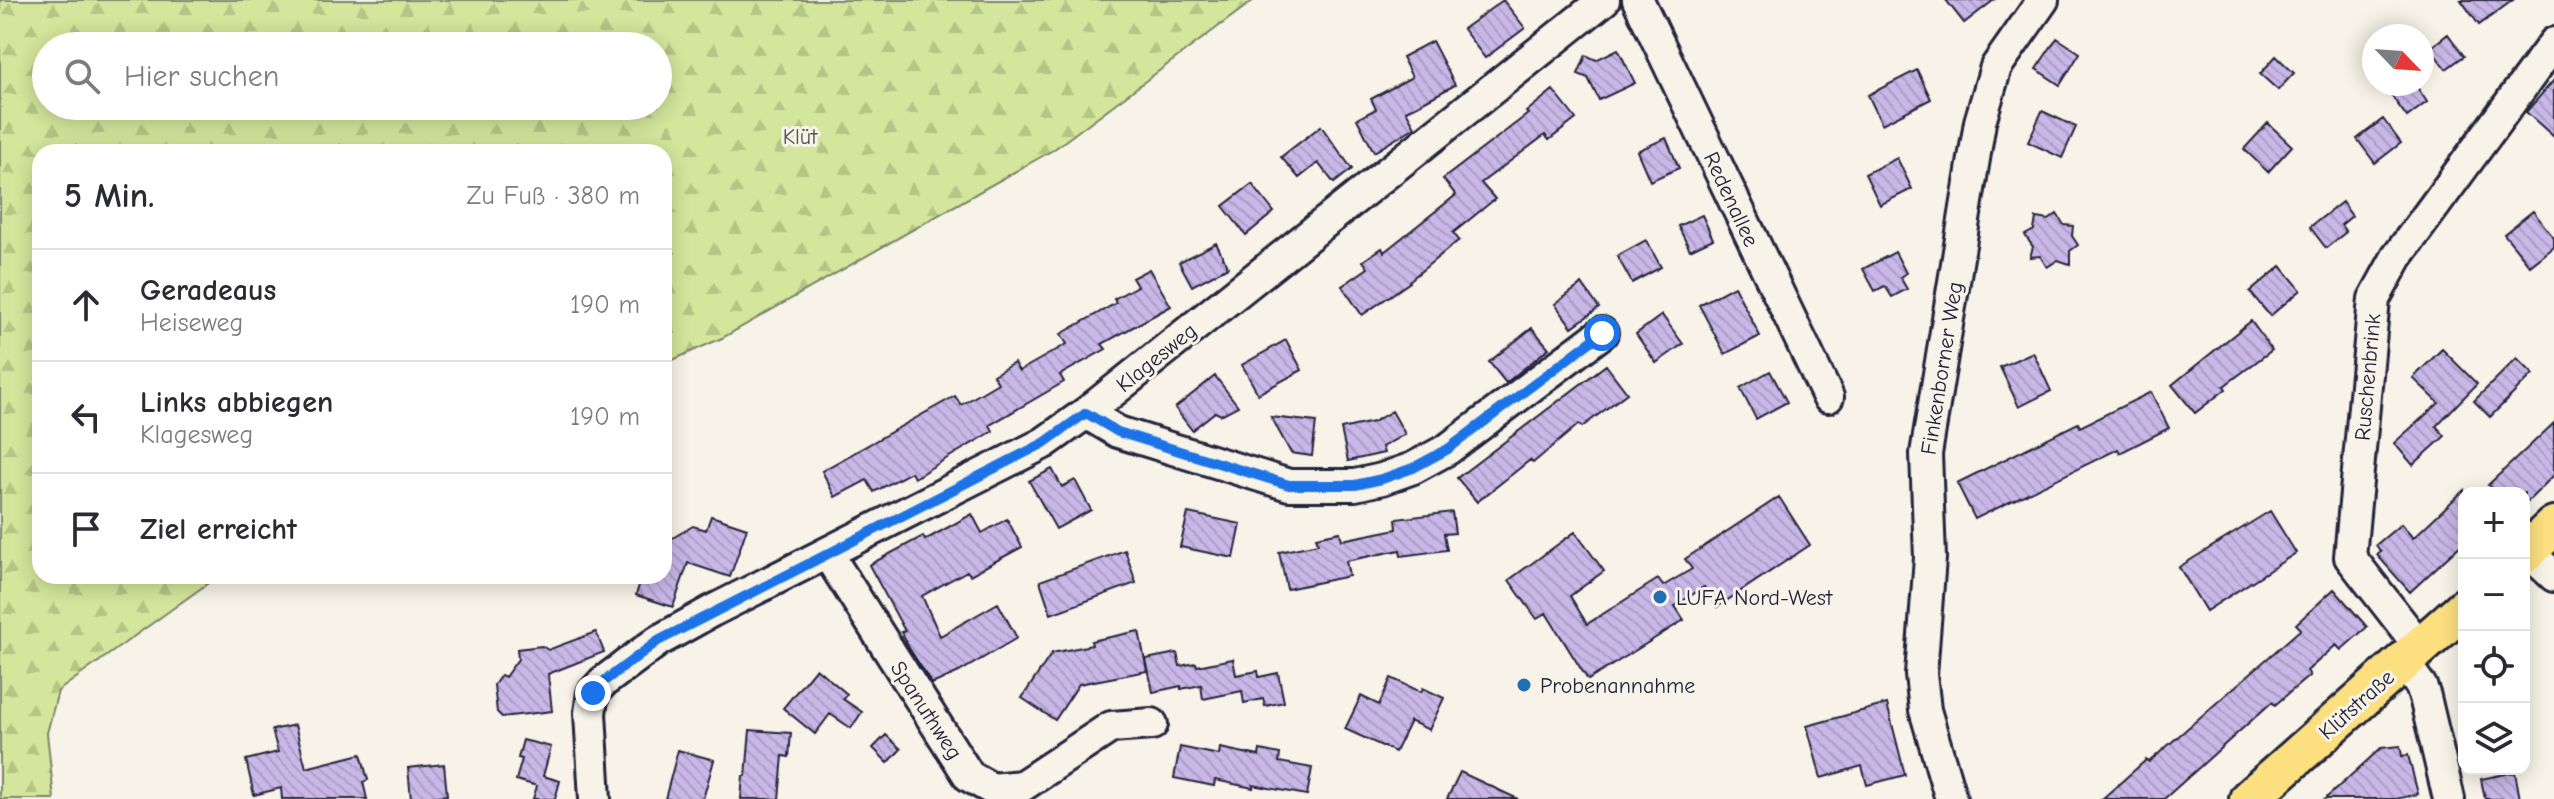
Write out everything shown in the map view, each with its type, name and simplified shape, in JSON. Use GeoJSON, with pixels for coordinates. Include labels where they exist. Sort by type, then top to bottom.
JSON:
{"type":"FeatureCollection","features":[{"type":"Feature","properties":{"kind":"main road","name":"Klütstraße"},"geometry":{"type":"LineString","coordinates":[[2249,799],[2458,613]]}},
{"type":"Feature","properties":{"kind":"street","name":"Klagesweg"},"geometry":{"type":"LineString","coordinates":[[595,799],[590,713],[593,693],[603,682],[658,641],[1044,443],[1086,413],[1604,0]]}},
{"type":"Feature","properties":{"kind":"street","name":"Redenallee"},"geometry":{"type":"LineString","coordinates":[[1638,0],[1828,397]]}},
{"type":"Feature","properties":{"kind":"street","name":"Finkenborner Weg"},"geometry":{"type":"LineString","coordinates":[[1951,799],[1925,710],[1921,674],[1930,558],[1926,454],[1980,122],[1996,67],[2043,0]]}},
{"type":"Feature","properties":{"kind":"street","name":"Ruschenbrink"},"geometry":{"type":"LineString","coordinates":[[2449,799],[2412,655],[2350,557],[2374,299],[2397,257],[2554,43]]}},
{"type":"Feature","properties":{"kind":"street"},"geometry":{"type":"LineString","coordinates":[[1086,413],[1118,432],[1289,485],[1355,485],[1413,468],[1448,449],[1602,333]]}},
{"type":"Feature","properties":{"kind":"street"},"geometry":{"type":"LineString","coordinates":[[2535,544],[2554,576]]}},
{"type":"Feature","properties":{"kind":"street","name":"Spanuthweg"},"geometry":{"type":"LineString","coordinates":[[827,553],[969,776],[992,789],[1022,786],[1111,727],[1152,724]]}},
{"type":"Feature","properties":{"kind":"green space","name":"Klüt"},"geometry":{"type":"Polygon","coordinates":[[[0,0],[1254,0],[1053,150],[722,338],[672,360],[672,144],[32,144],[32,584],[207,584],[58,691],[47,733],[54,799],[0,799],[0,0]]]}},
{"type":"Feature","properties":{"kind":"building"},"geometry":{"type":"Polygon","coordinates":[[[1503,0],[1525,28],[1485,58],[1463,29],[1503,0]]]}},
{"type":"Feature","properties":{"kind":"building"},"geometry":{"type":"Polygon","coordinates":[[[1946,0],[1994,0],[1964,23],[1946,0]]]}},
{"type":"Feature","properties":{"kind":"building"},"geometry":{"type":"Polygon","coordinates":[[[2461,0],[2513,0],[2479,25],[2461,0]]]}},
{"type":"Feature","properties":{"kind":"building"},"geometry":{"type":"Polygon","coordinates":[[[2448,34],[2464,56],[2446,69],[2434,53],[2434,45],[2448,34]]]}},
{"type":"Feature","properties":{"kind":"building"},"geometry":{"type":"Polygon","coordinates":[[[2057,38],[2080,53],[2060,85],[2036,69],[2057,38]]]}},
{"type":"Feature","properties":{"kind":"building"},"geometry":{"type":"Polygon","coordinates":[[[1432,41],[1455,85],[1406,111],[1415,127],[1374,152],[1357,119],[1376,109],[1371,99],[1412,77],[1402,57],[1432,41]]]}},
{"type":"Feature","properties":{"kind":"building"},"geometry":{"type":"Polygon","coordinates":[[[1618,49],[1635,83],[1599,100],[1588,78],[1578,74],[1586,55],[1596,60],[1618,49]]]}},
{"type":"Feature","properties":{"kind":"building"},"geometry":{"type":"Polygon","coordinates":[[[2276,56],[2294,73],[2278,90],[2260,74],[2276,56]]]}},
{"type":"Feature","properties":{"kind":"building"},"geometry":{"type":"Polygon","coordinates":[[[1917,70],[1931,99],[1882,124],[1868,95],[1917,70]]]}},
{"type":"Feature","properties":{"kind":"building"},"geometry":{"type":"Polygon","coordinates":[[[2554,80],[2554,137],[2526,112],[2554,80]]]}},
{"type":"Feature","properties":{"kind":"building"},"geometry":{"type":"Polygon","coordinates":[[[1553,90],[1576,119],[1549,140],[1545,135],[1481,183],[1495,199],[1453,233],[1459,240],[1410,282],[1362,315],[1342,286],[1368,268],[1363,261],[1382,248],[1384,252],[1456,195],[1443,179],[1528,114],[1526,112],[1553,90]]]}},
{"type":"Feature","properties":{"kind":"building"},"geometry":{"type":"Polygon","coordinates":[[[2392,96],[2423,96],[2427,102],[2407,117],[2392,96]]]}},
{"type":"Feature","properties":{"kind":"building"},"geometry":{"type":"Polygon","coordinates":[[[2042,111],[2076,127],[2062,158],[2028,142],[2042,111]]]}},
{"type":"Feature","properties":{"kind":"building"},"geometry":{"type":"Polygon","coordinates":[[[2383,119],[2401,143],[2375,163],[2357,139],[2383,119]]]}},
{"type":"Feature","properties":{"kind":"building"},"geometry":{"type":"Polygon","coordinates":[[[2268,123],[2292,146],[2268,172],[2244,149],[2268,123]]]}},
{"type":"Feature","properties":{"kind":"building"},"geometry":{"type":"Polygon","coordinates":[[[1321,126],[1352,169],[1334,183],[1318,163],[1299,178],[1281,157],[1321,126]]]}},
{"type":"Feature","properties":{"kind":"building"},"geometry":{"type":"Polygon","coordinates":[[[1666,138],[1679,168],[1650,181],[1637,151],[1666,138]]]}},
{"type":"Feature","properties":{"kind":"building"},"geometry":{"type":"Polygon","coordinates":[[[1897,158],[1912,189],[1880,205],[1865,174],[1897,158]]]}},
{"type":"Feature","properties":{"kind":"building"},"geometry":{"type":"Polygon","coordinates":[[[1252,184],[1274,212],[1246,235],[1223,206],[1252,184]]]}},
{"type":"Feature","properties":{"kind":"building"},"geometry":{"type":"Polygon","coordinates":[[[2342,202],[2352,216],[2341,225],[2346,232],[2326,248],[2310,227],[2342,202]]]}},
{"type":"Feature","properties":{"kind":"building"},"geometry":{"type":"Polygon","coordinates":[[[2533,211],[2554,238],[2554,247],[2530,266],[2504,234],[2533,211]]]}},
{"type":"Feature","properties":{"kind":"building"},"geometry":{"type":"Polygon","coordinates":[[[2057,214],[2064,225],[2073,226],[2072,236],[2078,245],[2070,251],[2070,264],[2058,260],[2047,267],[2040,256],[2030,257],[2033,247],[2025,235],[2034,230],[2036,218],[2049,220],[2057,214]]]}},
{"type":"Feature","properties":{"kind":"building"},"geometry":{"type":"Polygon","coordinates":[[[1702,215],[1713,239],[1690,250],[1678,226],[1702,215]]]}},
{"type":"Feature","properties":{"kind":"building"},"geometry":{"type":"Polygon","coordinates":[[[1646,240],[1661,267],[1632,283],[1617,256],[1646,240]]]}},
{"type":"Feature","properties":{"kind":"building"},"geometry":{"type":"Polygon","coordinates":[[[1216,243],[1228,267],[1192,286],[1179,262],[1216,243]]]}},
{"type":"Feature","properties":{"kind":"building"},"geometry":{"type":"Polygon","coordinates":[[[1895,252],[1906,273],[1900,277],[1907,289],[1892,297],[1885,286],[1875,291],[1863,269],[1895,252]]]}},
{"type":"Feature","properties":{"kind":"building"},"geometry":{"type":"Polygon","coordinates":[[[2281,266],[2301,290],[2270,316],[2250,292],[2281,266]]]}},
{"type":"Feature","properties":{"kind":"building"},"geometry":{"type":"Polygon","coordinates":[[[1149,269],[1171,306],[1102,344],[1106,349],[1060,375],[1064,382],[990,425],[993,431],[914,478],[911,472],[874,492],[867,480],[835,497],[822,471],[955,396],[961,405],[998,383],[993,375],[1014,363],[1019,371],[1067,344],[1061,334],[1116,303],[1114,299],[1137,286],[1132,278],[1149,269]]]}},
{"type":"Feature","properties":{"kind":"building"},"geometry":{"type":"Polygon","coordinates":[[[1582,284],[1599,308],[1572,327],[1555,304],[1582,284]]]}},
{"type":"Feature","properties":{"kind":"building"},"geometry":{"type":"Polygon","coordinates":[[[1734,286],[1760,336],[1725,354],[1699,305],[1734,286]]]}},
{"type":"Feature","properties":{"kind":"building"},"geometry":{"type":"Polygon","coordinates":[[[1662,315],[1683,344],[1656,363],[1636,334],[1662,315]]]}},
{"type":"Feature","properties":{"kind":"building"},"geometry":{"type":"Polygon","coordinates":[[[2251,321],[2272,350],[2224,386],[2226,389],[2195,413],[2172,385],[2251,321]]]}},
{"type":"Feature","properties":{"kind":"building"},"geometry":{"type":"Polygon","coordinates":[[[1532,328],[1549,348],[1506,383],[1489,362],[1532,328]]]}},
{"type":"Feature","properties":{"kind":"building"},"geometry":{"type":"Polygon","coordinates":[[[1286,340],[1302,370],[1258,394],[1242,365],[1286,340]]]}},
{"type":"Feature","properties":{"kind":"building"},"geometry":{"type":"Polygon","coordinates":[[[2442,349],[2477,384],[2436,426],[2445,436],[2413,465],[2394,443],[2439,403],[2413,378],[2442,349]]]}},
{"type":"Feature","properties":{"kind":"building"},"geometry":{"type":"Polygon","coordinates":[[[2033,352],[2051,391],[2019,407],[2000,367],[2033,352]]]}},
{"type":"Feature","properties":{"kind":"building"},"geometry":{"type":"Polygon","coordinates":[[[2517,358],[2533,374],[2490,417],[2474,401],[2517,358]]]}},
{"type":"Feature","properties":{"kind":"building"},"geometry":{"type":"Polygon","coordinates":[[[1606,365],[1627,393],[1582,427],[1579,424],[1533,463],[1530,460],[1477,502],[1457,478],[1606,365]]]}},
{"type":"Feature","properties":{"kind":"building"},"geometry":{"type":"Polygon","coordinates":[[[1770,371],[1787,402],[1756,419],[1740,388],[1770,371]]]}},
{"type":"Feature","properties":{"kind":"building"},"geometry":{"type":"Polygon","coordinates":[[[1215,376],[1238,406],[1221,415],[1215,412],[1192,430],[1175,408],[1215,376]]]}},
{"type":"Feature","properties":{"kind":"building"},"geometry":{"type":"Polygon","coordinates":[[[2151,392],[2169,428],[2120,453],[2118,449],[1975,519],[1957,483],[2078,423],[2080,427],[2151,392]]]}},
{"type":"Feature","properties":{"kind":"building"},"geometry":{"type":"Polygon","coordinates":[[[1392,411],[1405,434],[1382,447],[1384,453],[1348,461],[1341,429],[1373,422],[1392,411]]]}},
{"type":"Feature","properties":{"kind":"building"},"geometry":{"type":"Polygon","coordinates":[[[1271,417],[1316,422],[1312,456],[1291,453],[1271,417]]]}},
{"type":"Feature","properties":{"kind":"building"},"geometry":{"type":"Polygon","coordinates":[[[2554,423],[2554,475],[2530,499],[2530,487],[2488,485],[2554,423]]]}},
{"type":"Feature","properties":{"kind":"building"},"geometry":{"type":"Polygon","coordinates":[[[1052,469],[1062,487],[1075,480],[1091,510],[1056,529],[1029,481],[1052,469]]]}},
{"type":"Feature","properties":{"kind":"building"},"geometry":{"type":"Polygon","coordinates":[[[2458,496],[2458,548],[2410,592],[2377,555],[2381,552],[2376,545],[2401,524],[2413,538],[2458,496]]]}},
{"type":"Feature","properties":{"kind":"building","name":"LUFA Nord-West"},"geometry":{"type":"Polygon","coordinates":[[[1779,497],[1810,545],[1717,607],[1704,587],[1675,606],[1684,620],[1588,680],[1546,613],[1537,619],[1509,580],[1575,532],[1604,571],[1570,596],[1587,624],[1658,579],[1663,586],[1692,569],[1685,559],[1779,497]]]}},
{"type":"Feature","properties":{"kind":"building"},"geometry":{"type":"Polygon","coordinates":[[[2270,511],[2296,553],[2206,611],[2179,567],[2270,511]]]}},
{"type":"Feature","properties":{"kind":"building"},"geometry":{"type":"Polygon","coordinates":[[[1452,512],[1455,533],[1444,534],[1447,550],[1401,556],[1400,550],[1346,561],[1349,576],[1287,589],[1279,552],[1318,544],[1316,537],[1340,532],[1342,540],[1397,529],[1396,519],[1452,512]]]}},
{"type":"Feature","properties":{"kind":"building"},"geometry":{"type":"Polygon","coordinates":[[[1188,513],[1241,524],[1234,558],[1180,547],[1188,513]]]}},
{"type":"Feature","properties":{"kind":"building"},"geometry":{"type":"Polygon","coordinates":[[[972,514],[982,533],[1007,519],[1022,547],[970,575],[967,571],[922,596],[940,636],[998,603],[1017,638],[932,684],[909,648],[901,632],[905,631],[869,565],[923,536],[925,540],[972,514]]]}},
{"type":"Feature","properties":{"kind":"building"},"geometry":{"type":"Polygon","coordinates":[[[711,516],[747,528],[730,577],[688,563],[673,607],[636,595],[639,584],[672,584],[672,538],[693,526],[706,530],[711,516]]]}},
{"type":"Feature","properties":{"kind":"building"},"geometry":{"type":"Polygon","coordinates":[[[1125,550],[1136,583],[1051,614],[1040,581],[1125,550]]]}},
{"type":"Feature","properties":{"kind":"building"},"geometry":{"type":"Polygon","coordinates":[[[2334,589],[2367,627],[2341,650],[2336,645],[2307,671],[2310,675],[2275,705],[2272,702],[2164,799],[2102,799],[2301,629],[2296,624],[2334,589]]]}},
{"type":"Feature","properties":{"kind":"building"},"geometry":{"type":"Polygon","coordinates":[[[1139,631],[1147,671],[1079,684],[1055,720],[1022,698],[1052,653],[1139,631]]]}},
{"type":"Feature","properties":{"kind":"building"},"geometry":{"type":"Polygon","coordinates":[[[596,632],[604,652],[548,674],[552,711],[502,717],[497,712],[494,685],[501,675],[505,677],[518,659],[517,649],[542,646],[548,650],[596,632]]]}},
{"type":"Feature","properties":{"kind":"building"},"geometry":{"type":"Polygon","coordinates":[[[1177,653],[1180,666],[1233,659],[1236,675],[1258,671],[1259,677],[1278,673],[1284,702],[1265,706],[1263,699],[1244,703],[1242,691],[1203,699],[1201,685],[1153,692],[1146,659],[1177,653]]]}},
{"type":"Feature","properties":{"kind":"building"},"geometry":{"type":"Polygon","coordinates":[[[816,668],[847,694],[843,699],[862,712],[851,728],[830,714],[815,734],[783,708],[816,668]]]}},
{"type":"Feature","properties":{"kind":"building"},"geometry":{"type":"Polygon","coordinates":[[[1391,678],[1421,692],[1423,688],[1444,698],[1429,730],[1410,721],[1395,752],[1345,729],[1361,696],[1379,705],[1391,678]]]}},
{"type":"Feature","properties":{"kind":"building"},"geometry":{"type":"Polygon","coordinates":[[[1887,704],[1905,775],[1867,785],[1862,766],[1821,778],[1807,726],[1887,704]]]}},
{"type":"Feature","properties":{"kind":"building"},"geometry":{"type":"Polygon","coordinates":[[[295,725],[306,768],[361,754],[368,780],[363,782],[367,799],[282,799],[281,788],[254,795],[246,760],[278,752],[272,730],[295,725]]]}},
{"type":"Feature","properties":{"kind":"building"},"geometry":{"type":"Polygon","coordinates":[[[750,730],[791,733],[789,757],[783,756],[779,799],[741,799],[750,730]]]}},
{"type":"Feature","properties":{"kind":"building"},"geometry":{"type":"Polygon","coordinates":[[[886,735],[901,749],[888,763],[873,748],[886,735]]]}},
{"type":"Feature","properties":{"kind":"building"},"geometry":{"type":"Polygon","coordinates":[[[523,740],[551,747],[543,776],[560,781],[555,799],[533,799],[537,786],[516,780],[523,740]]]}},
{"type":"Feature","properties":{"kind":"building"},"geometry":{"type":"Polygon","coordinates":[[[2400,746],[2402,756],[2408,755],[2418,794],[2396,799],[2325,799],[2381,748],[2400,746]]]}},
{"type":"Feature","properties":{"kind":"building"},"geometry":{"type":"Polygon","coordinates":[[[1180,747],[1219,755],[1220,748],[1259,756],[1260,750],[1280,754],[1279,762],[1312,768],[1307,795],[1215,780],[1214,786],[1174,778],[1180,747]]]}},
{"type":"Feature","properties":{"kind":"building"},"geometry":{"type":"Polygon","coordinates":[[[678,750],[714,760],[703,799],[665,799],[678,750]]]}},
{"type":"Feature","properties":{"kind":"building"},"geometry":{"type":"Polygon","coordinates":[[[444,764],[447,795],[411,799],[408,768],[444,764]]]}},
{"type":"Feature","properties":{"kind":"building"},"geometry":{"type":"Polygon","coordinates":[[[1460,772],[1518,799],[1447,799],[1460,772]]]}},
{"type":"Feature","properties":{"kind":"building"},"geometry":{"type":"Polygon","coordinates":[[[2516,775],[2520,799],[2485,799],[2481,779],[2516,775]]]}},
{"type":"Feature","properties":{"kind":"place","name":"LUFA Nord-West"},"geometry":{"type":"Point","coordinates":[1660,597]}},
{"type":"Feature","properties":{"kind":"place","name":"Probenannahme"},"geometry":{"type":"Point","coordinates":[1524,685]}},
{"type":"Feature","properties":{"kind":"route"},"geometry":{"type":"LineString","coordinates":[[593,693],[658,641],[1044,443],[1086,413],[1118,432],[1289,485],[1355,485],[1413,468],[1448,449],[1602,333]]}}]}
